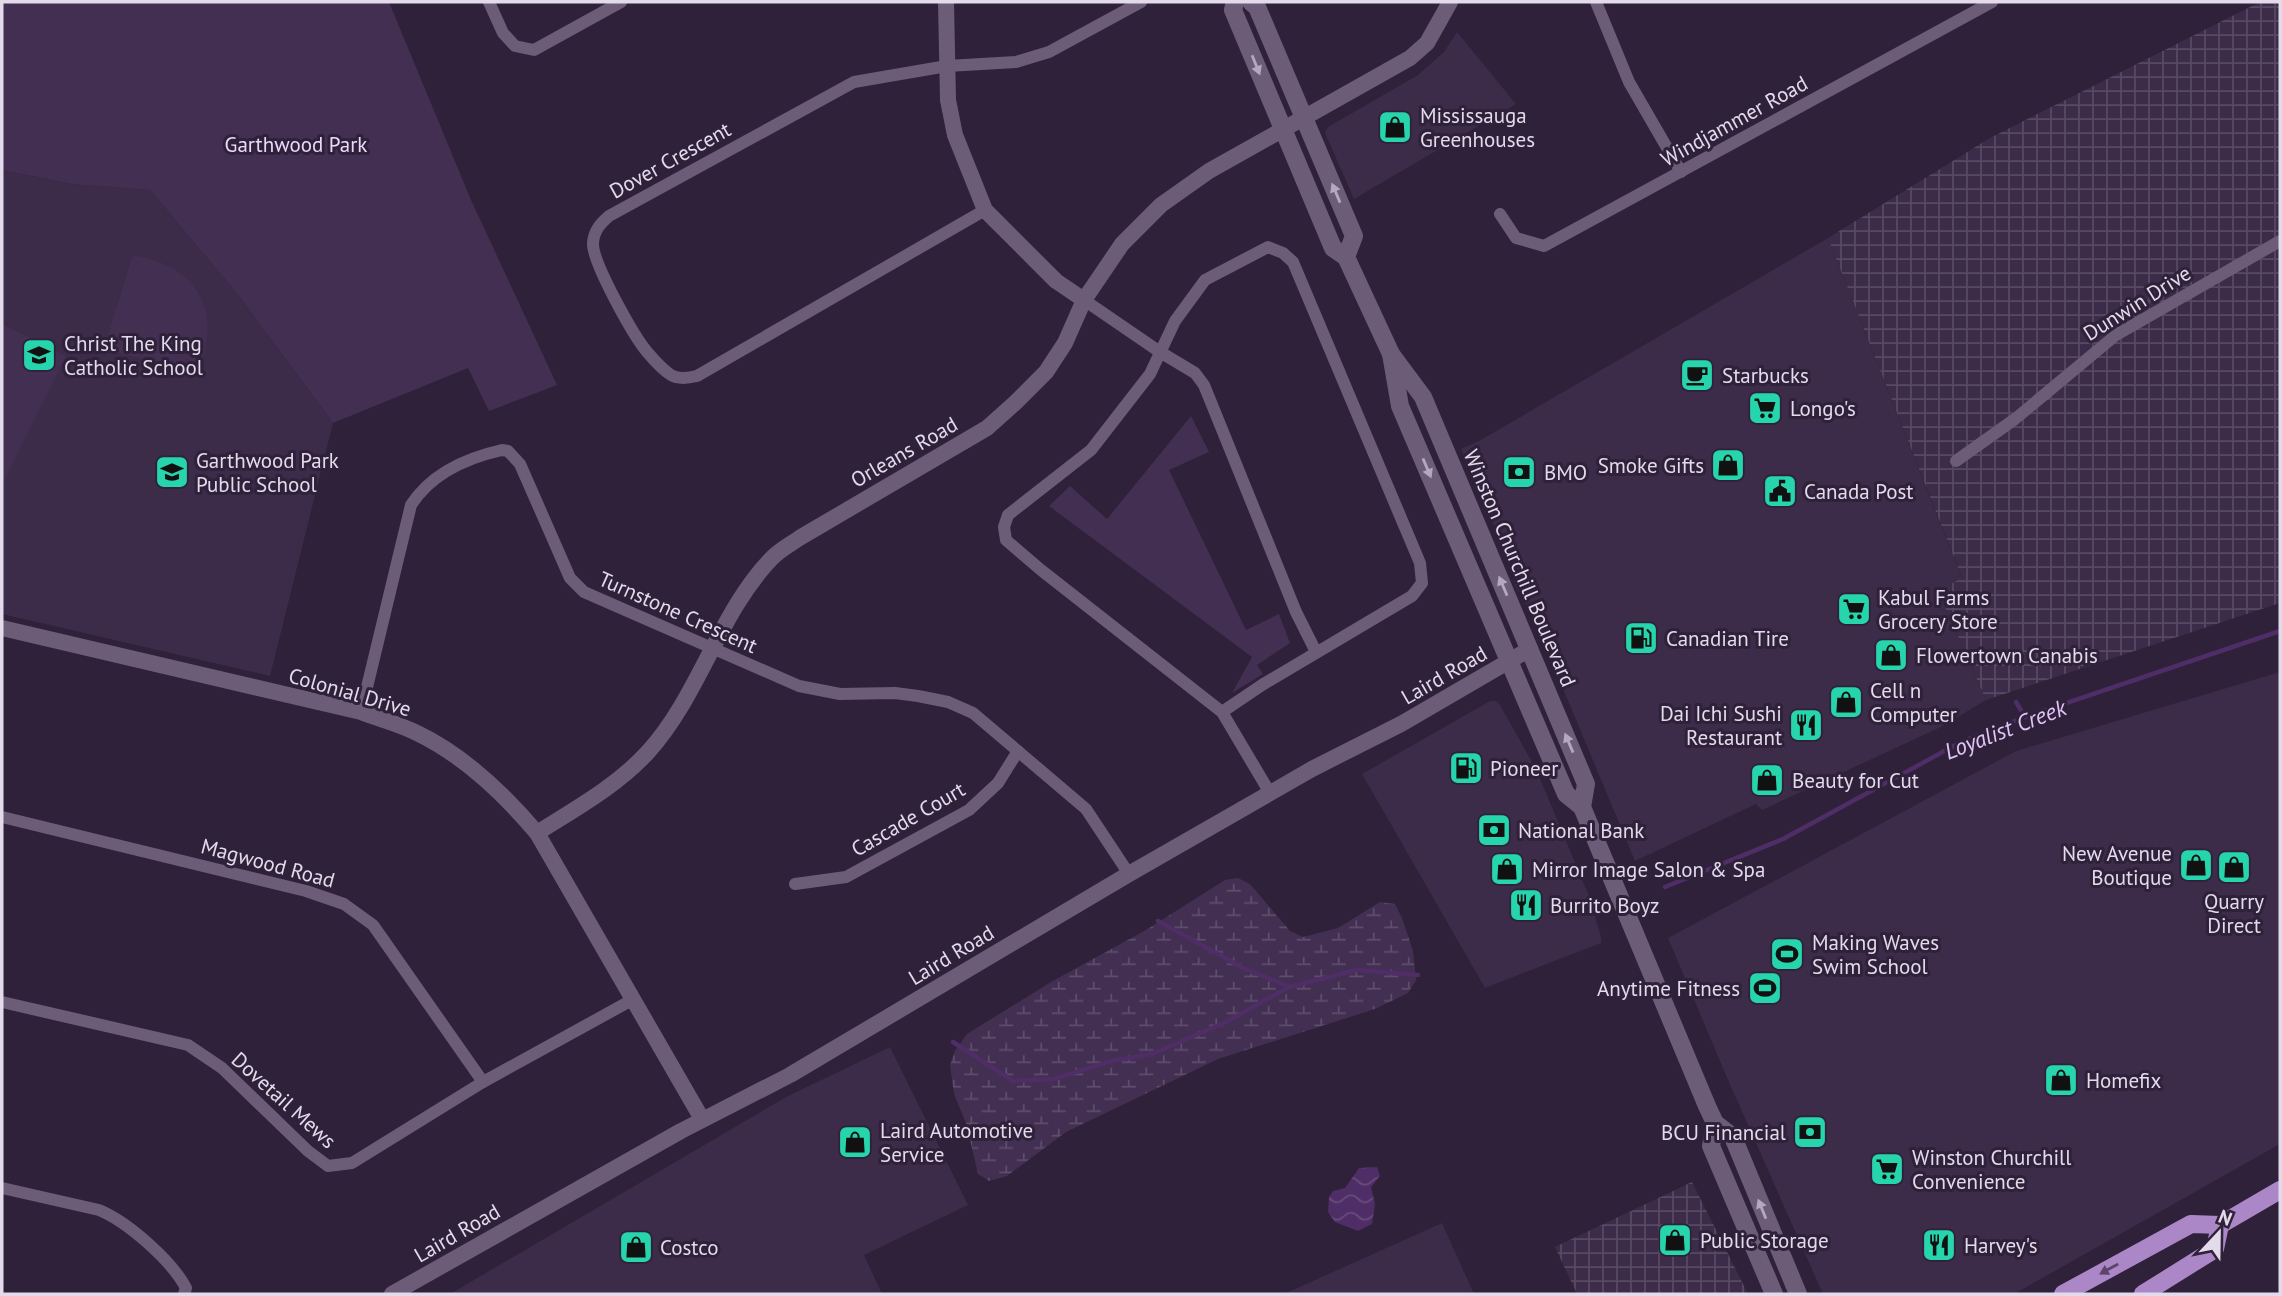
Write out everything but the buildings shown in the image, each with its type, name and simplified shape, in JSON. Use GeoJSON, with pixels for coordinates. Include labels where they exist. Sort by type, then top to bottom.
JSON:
{"type":"FeatureCollection","features":[{"type":"Feature","properties":{"kind":"main road","name":"Winston Churchill Boulevard"},"geometry":{"type":"LineString","coordinates":[[1235,2],[1233,10],[1333,248],[1346,257],[1391,354],[1423,397],[1586,784],[1581,807]]}},
{"type":"Feature","properties":{"kind":"main road"},"geometry":{"type":"LineString","coordinates":[[1251,2],[1256,8],[1354,236],[1346,257]]}},
{"type":"Feature","properties":{"kind":"main road","name":"Winston Churchill Boulevard"},"geometry":{"type":"LineString","coordinates":[[1391,354],[1401,406],[1566,794],[1581,807],[1715,1123],[1733,1137],[1798,1294]]}},
{"type":"Feature","properties":{"kind":"main road","name":"Winston Churchill Boulevard"},"geometry":{"type":"LineString","coordinates":[[1715,1123],[1711,1146],[1774,1294]]}},
{"type":"Feature","properties":{"kind":"main road"},"geometry":{"type":"LineString","coordinates":[[2063,1294],[2191,1224],[2220,1225],[2280,1190]]}},
{"type":"Feature","properties":{"kind":"main road"},"geometry":{"type":"LineString","coordinates":[[2143,1294],[2215,1249],[2220,1225]]}},
{"type":"Feature","properties":{"kind":"street"},"geometry":{"type":"LineString","coordinates":[[489,2],[503,33],[515,47],[534,50],[621,2]]}},
{"type":"Feature","properties":{"kind":"street"},"geometry":{"type":"LineString","coordinates":[[946,2],[948,100],[955,135],[985,210],[1056,281],[1195,373],[1203,385],[1296,612],[1316,652]]}},
{"type":"Feature","properties":{"kind":"street","name":"Dover Crescent"},"geometry":{"type":"LineString","coordinates":[[985,210],[697,376],[685,379],[673,377],[647,352],[619,306],[595,254],[593,242],[597,226],[609,216],[854,82],[947,66],[1016,62],[1049,52],[1141,2]]}},
{"type":"Feature","properties":{"kind":"street","name":"Orleans Road"},"geometry":{"type":"LineString","coordinates":[[537,833],[612,785],[648,751],[668,725],[745,590],[772,557],[801,537],[987,428],[1046,372],[1065,342],[1084,300],[1122,244],[1161,205],[1209,171],[1410,58],[1427,43],[1450,2]]}},
{"type":"Feature","properties":{"kind":"street"},"geometry":{"type":"LineString","coordinates":[[1596,2],[1629,82],[1681,172]]}},
{"type":"Feature","properties":{"kind":"street","name":"Windjammer Road"},"geometry":{"type":"LineString","coordinates":[[1500,214],[1516,238],[1544,246],[1992,2]]}},
{"type":"Feature","properties":{"kind":"street","name":"Dunwin Drive"},"geometry":{"type":"LineString","coordinates":[[1956,461],[2015,419],[2063,376],[2116,335],[2280,241]]}},
{"type":"Feature","properties":{"kind":"street"},"geometry":{"type":"LineString","coordinates":[[1222,712],[1316,652],[1412,596],[1422,583],[1420,564],[1293,262],[1283,253],[1268,247],[1205,280],[1175,321],[1150,374],[1091,450],[1009,515],[1005,521],[1004,534],[1006,540],[1041,570],[1222,712],[1269,793]]}},
{"type":"Feature","properties":{"kind":"street","name":"Turnstone Crescent"},"geometry":{"type":"LineString","coordinates":[[360,712],[411,505],[436,476],[502,450],[508,451],[520,464],[565,569],[577,587],[592,597],[799,685],[840,694],[895,693],[948,702],[973,713],[1086,809],[1129,874]]}},
{"type":"Feature","properties":{"kind":"street","name":"Colonial Drive"},"geometry":{"type":"LineString","coordinates":[[2,628],[360,712],[416,733],[452,754],[518,811],[537,833],[702,1119]]}},
{"type":"Feature","properties":{"kind":"street","name":"Laird Road"},"geometry":{"type":"LineString","coordinates":[[392,1294],[702,1119],[790,1074],[1269,793],[1401,724],[1530,649]]}},
{"type":"Feature","properties":{"kind":"street","name":"Cascade Court"},"geometry":{"type":"LineString","coordinates":[[795,884],[846,877],[969,810],[998,783],[1018,751]]}},
{"type":"Feature","properties":{"kind":"street","name":"Magwood Road"},"geometry":{"type":"LineString","coordinates":[[2,817],[306,891],[344,904],[373,925],[482,1082]]}},
{"type":"Feature","properties":{"kind":"street","name":"Dovetail Mews"},"geometry":{"type":"LineString","coordinates":[[2,1002],[188,1045],[222,1068],[308,1151],[328,1166],[352,1163],[482,1082],[632,999]]}},
{"type":"Feature","properties":{"kind":"street"},"geometry":{"type":"LineString","coordinates":[[2,1188],[99,1210],[113,1216],[129,1227],[179,1275],[186,1289],[184,1294]]}},
{"type":"Feature","properties":{"kind":"shaded area"},"geometry":{"type":"Polygon","coordinates":[[[2260,2],[2280,2],[2280,603],[1986,700],[1938,591],[1962,578],[1828,238],[1990,138],[2260,2]]]}},
{"type":"Feature","properties":{"kind":"shaded area"},"geometry":{"type":"Polygon","coordinates":[[[1457,32],[1516,104],[1354,199],[1325,133],[1328,127],[1418,75],[1444,52],[1457,32]]]}},
{"type":"Feature","properties":{"kind":"shaded area","name":"Garthwood Park Public School"},"geometry":{"type":"Polygon","coordinates":[[[2,170],[71,184],[150,190],[239,296],[333,423],[270,676],[2,614],[2,170]]]}},
{"type":"Feature","properties":{"kind":"shaded area"},"geometry":{"type":"Polygon","coordinates":[[[1828,238],[1962,579],[1938,591],[1986,700],[1943,726],[1762,810],[1756,804],[1635,861],[1533,617],[1515,586],[1510,563],[1461,449],[1828,238]]]}},
{"type":"Feature","properties":{"kind":"shaded area"},"geometry":{"type":"Polygon","coordinates":[[[2280,672],[2280,1144],[2014,1294],[1823,1294],[1668,938],[2016,751],[2280,672]]]}},
{"type":"Feature","properties":{"kind":"shaded area"},"geometry":{"type":"Polygon","coordinates":[[[1490,701],[1496,701],[1500,705],[1536,769],[1589,896],[1601,943],[1485,988],[1362,774],[1490,701]]]}},
{"type":"Feature","properties":{"kind":"shaded area"},"geometry":{"type":"Polygon","coordinates":[[[890,1047],[968,1205],[864,1255],[882,1294],[450,1294],[786,1097],[890,1047]]]}},
{"type":"Feature","properties":{"kind":"shaded area"},"geometry":{"type":"Polygon","coordinates":[[[1692,1182],[1748,1294],[1577,1294],[1555,1247],[1692,1182]]]}},
{"type":"Feature","properties":{"kind":"shaded area"},"geometry":{"type":"Polygon","coordinates":[[[1442,1223],[1474,1294],[1284,1294],[1442,1223]]]}},
{"type":"Feature","properties":{"kind":"green space","name":"Garthwood Park"},"geometry":{"type":"Polygon","coordinates":[[[2,2],[389,2],[471,200],[557,385],[489,411],[468,368],[333,423],[239,296],[150,190],[71,184],[2,170],[2,2]]]}},
{"type":"Feature","properties":{"kind":"green space"},"geometry":{"type":"Polygon","coordinates":[[[133,255],[174,269],[189,281],[199,295],[206,311],[208,330],[198,372],[114,352],[106,341],[133,255]]]}},
{"type":"Feature","properties":{"kind":"green space"},"geometry":{"type":"Polygon","coordinates":[[[2,324],[66,356],[2,485],[2,324]]]}},
{"type":"Feature","properties":{"kind":"green space"},"geometry":{"type":"Polygon","coordinates":[[[1191,416],[1209,452],[1169,470],[1246,630],[1279,614],[1290,643],[1257,665],[1263,674],[1232,693],[1252,657],[1049,506],[1070,486],[1107,519],[1191,416]]]}},
{"type":"Feature","properties":{"kind":"green space"},"geometry":{"type":"Polygon","coordinates":[[[1238,878],[1250,884],[1290,931],[1303,937],[1338,928],[1380,902],[1395,904],[1413,951],[1416,980],[1408,993],[1375,1009],[1218,1059],[1066,1132],[1007,1176],[989,1181],[978,1174],[966,1123],[954,1094],[950,1065],[955,1051],[967,1034],[1051,982],[1146,930],[1225,880],[1238,878]]]}},
{"type":"Feature","properties":{"kind":"water"},"geometry":{"type":"Polygon","coordinates":[[[1377,1167],[1380,1176],[1371,1187],[1375,1204],[1372,1224],[1358,1231],[1335,1222],[1328,1212],[1329,1197],[1333,1191],[1345,1188],[1359,1168],[1377,1167]]]}},
{"type":"Feature","properties":{"kind":"waterway","name":"Loyalist Creek"},"geometry":{"type":"LineString","coordinates":[[1665,887],[1783,839],[1961,742],[2025,717],[2280,631]]}},
{"type":"Feature","properties":{"kind":"waterway"},"geometry":{"type":"LineString","coordinates":[[2016,702],[2025,717]]}},
{"type":"Feature","properties":{"kind":"waterway"},"geometry":{"type":"LineString","coordinates":[[1158,921],[1243,968],[1288,986]]}},
{"type":"Feature","properties":{"kind":"waterway"},"geometry":{"type":"LineString","coordinates":[[953,1042],[1013,1081],[1054,1079],[1111,1061],[1152,1054],[1226,1022],[1289,987],[1357,970],[1418,975]]}},
{"type":"Feature","properties":{"kind":"place","name":"Mississauga Greenhouses"},"geometry":{"type":"Point","coordinates":[1395,127]}},
{"type":"Feature","properties":{"kind":"place","name":"Christ The King Catholic School"},"geometry":{"type":"Point","coordinates":[39,355]}},
{"type":"Feature","properties":{"kind":"place","name":"Starbucks"},"geometry":{"type":"Point","coordinates":[1697,375]}},
{"type":"Feature","properties":{"kind":"place","name":"Longo's"},"geometry":{"type":"Point","coordinates":[1765,408]}},
{"type":"Feature","properties":{"kind":"place","name":"Smoke Gifts"},"geometry":{"type":"Point","coordinates":[1728,465]}},
{"type":"Feature","properties":{"kind":"place","name":"Garthwood Park Public School"},"geometry":{"type":"Point","coordinates":[172,472]}},
{"type":"Feature","properties":{"kind":"place","name":"BMO"},"geometry":{"type":"Point","coordinates":[1519,472]}},
{"type":"Feature","properties":{"kind":"place","name":"Canada Post"},"geometry":{"type":"Point","coordinates":[1780,491]}},
{"type":"Feature","properties":{"kind":"place","name":"Kabul Farms Grocery Store"},"geometry":{"type":"Point","coordinates":[1854,609]}},
{"type":"Feature","properties":{"kind":"place","name":"Canadian Tire"},"geometry":{"type":"Point","coordinates":[1641,638]}},
{"type":"Feature","properties":{"kind":"place","name":"Flowertown Canabis"},"geometry":{"type":"Point","coordinates":[1891,655]}},
{"type":"Feature","properties":{"kind":"place","name":"Cell n Computer"},"geometry":{"type":"Point","coordinates":[1846,702]}},
{"type":"Feature","properties":{"kind":"place","name":"Dai Ichi Sushi Restaurant"},"geometry":{"type":"Point","coordinates":[1806,725]}},
{"type":"Feature","properties":{"kind":"place","name":"Pioneer"},"geometry":{"type":"Point","coordinates":[1466,768]}},
{"type":"Feature","properties":{"kind":"place","name":"Beauty for Cut"},"geometry":{"type":"Point","coordinates":[1767,780]}},
{"type":"Feature","properties":{"kind":"place","name":"National Bank"},"geometry":{"type":"Point","coordinates":[1494,830]}},
{"type":"Feature","properties":{"kind":"place","name":"New Avenue Boutique"},"geometry":{"type":"Point","coordinates":[2196,865]}},
{"type":"Feature","properties":{"kind":"place","name":"Quarry Direct"},"geometry":{"type":"Point","coordinates":[2234,867]}},
{"type":"Feature","properties":{"kind":"place","name":"Mirror Image Salon & Spa"},"geometry":{"type":"Point","coordinates":[1507,869]}},
{"type":"Feature","properties":{"kind":"place","name":"Burrito Boyz"},"geometry":{"type":"Point","coordinates":[1526,905]}},
{"type":"Feature","properties":{"kind":"place","name":"Making Waves Swim School"},"geometry":{"type":"Point","coordinates":[1787,954]}},
{"type":"Feature","properties":{"kind":"place","name":"Anytime Fitness"},"geometry":{"type":"Point","coordinates":[1765,988]}},
{"type":"Feature","properties":{"kind":"place","name":"Homefix"},"geometry":{"type":"Point","coordinates":[2061,1080]}},
{"type":"Feature","properties":{"kind":"place","name":"BCU Financial"},"geometry":{"type":"Point","coordinates":[1810,1132]}},
{"type":"Feature","properties":{"kind":"place","name":"Laird Automotive Service"},"geometry":{"type":"Point","coordinates":[855,1142]}},
{"type":"Feature","properties":{"kind":"place","name":"Winston Churchill Convenience"},"geometry":{"type":"Point","coordinates":[1887,1169]}},
{"type":"Feature","properties":{"kind":"place","name":"Public Storage"},"geometry":{"type":"Point","coordinates":[1675,1240]}},
{"type":"Feature","properties":{"kind":"place","name":"Harvey's"},"geometry":{"type":"Point","coordinates":[1939,1245]}},
{"type":"Feature","properties":{"kind":"place","name":"Costco"},"geometry":{"type":"Point","coordinates":[636,1247]}}]}
